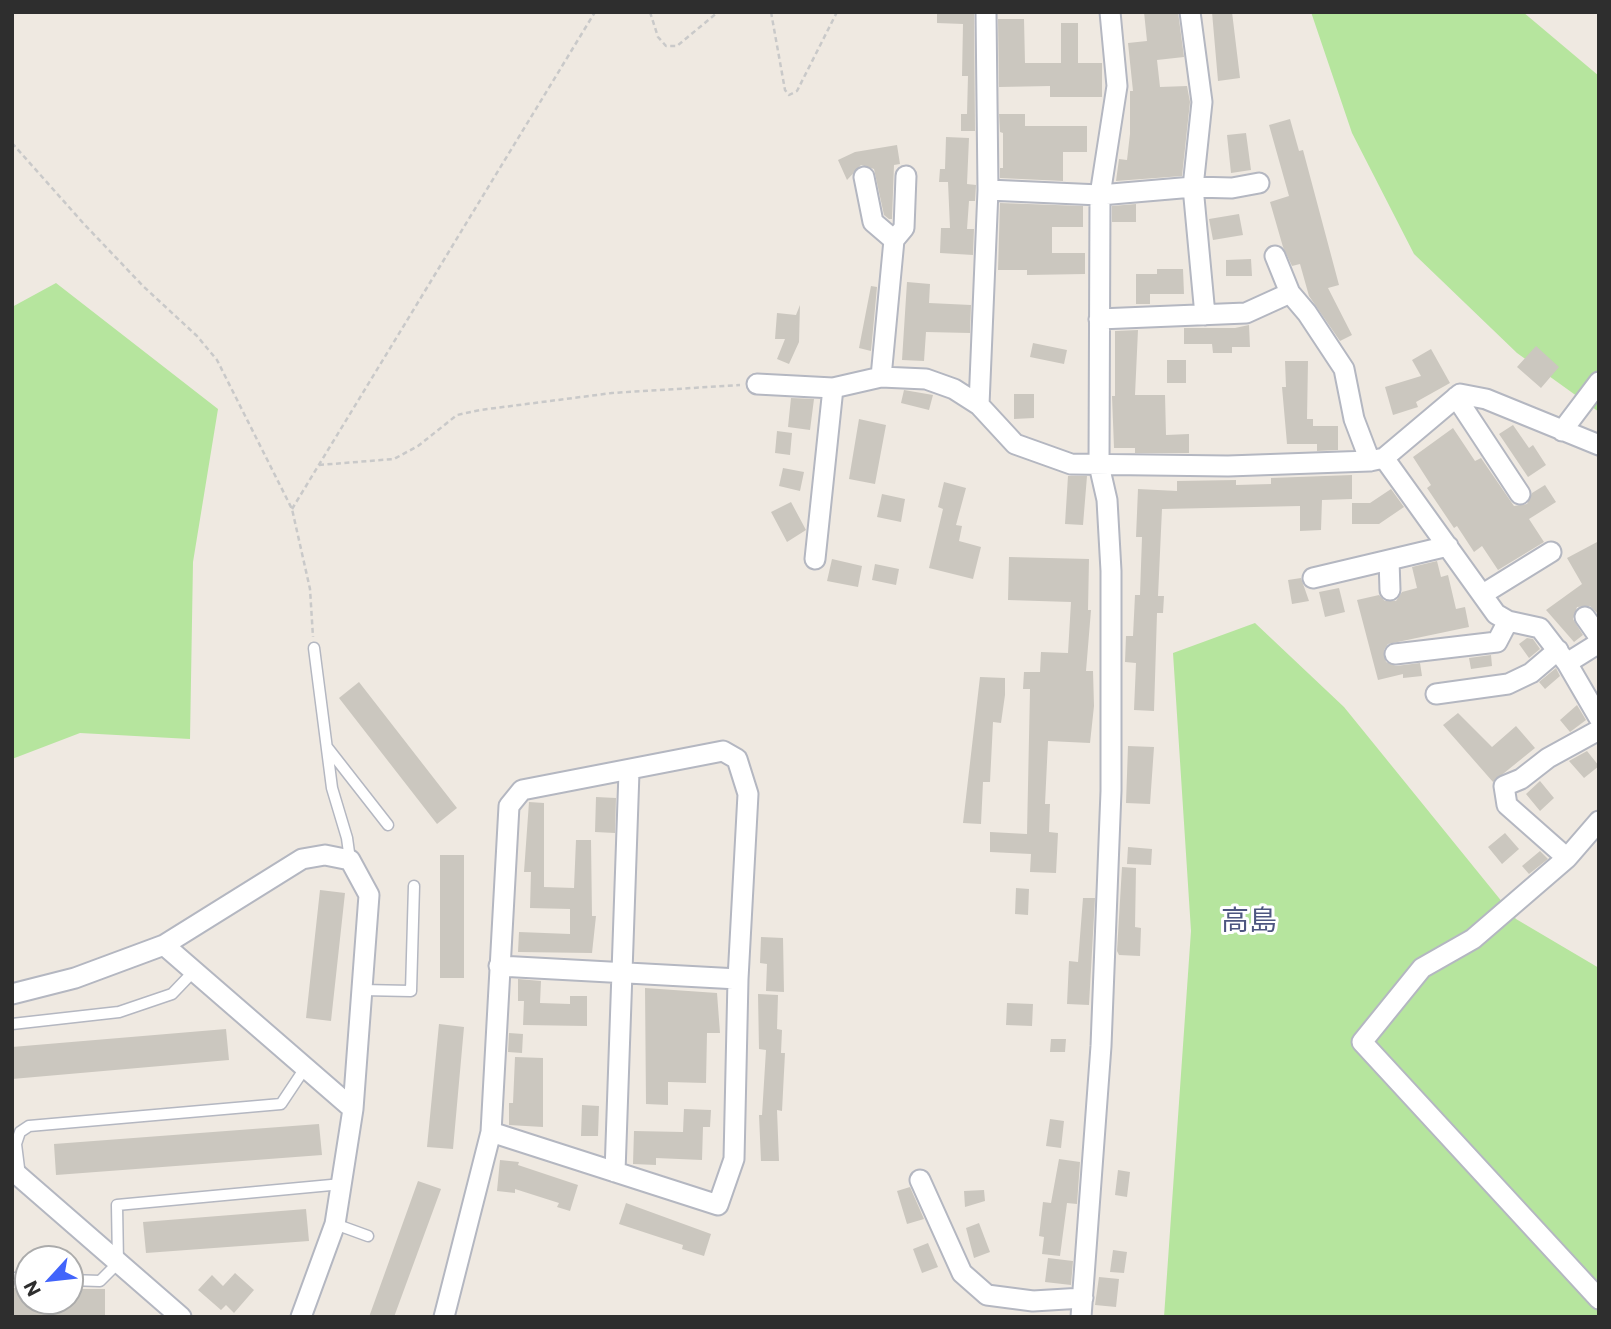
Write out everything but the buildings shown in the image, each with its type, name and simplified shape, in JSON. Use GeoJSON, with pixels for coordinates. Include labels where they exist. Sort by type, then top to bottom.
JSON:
{"type":"FeatureCollection","features":[{"type":"Feature","properties":{"kind":"street"},"geometry":{"type":"LineString","coordinates":[[979,405],[988,190],[986,12]]}},
{"type":"Feature","properties":{"kind":"street"},"geometry":{"type":"LineString","coordinates":[[920,1180],[962,1273],[988,1295],[1082,1308],[1101,1045],[1111,791],[1111,571],[1107,500],[1099,465],[1100,195],[1117,86],[1110,12]]}},
{"type":"Feature","properties":{"kind":"street"},"geometry":{"type":"LineString","coordinates":[[1190,12],[1202,102],[1193,187],[1205,314]]}},
{"type":"Feature","properties":{"kind":"street"},"geometry":{"type":"LineString","coordinates":[[881,377],[894,240],[904,228],[906,176]]}},
{"type":"Feature","properties":{"kind":"street"},"geometry":{"type":"LineString","coordinates":[[864,177],[873,222],[894,240]]}},
{"type":"Feature","properties":{"kind":"street"},"geometry":{"type":"LineString","coordinates":[[988,190],[1100,195],[1193,187],[1232,188],[1259,183]]}},
{"type":"Feature","properties":{"kind":"street"},"geometry":{"type":"LineString","coordinates":[[1275,256],[1290,293],[1345,369],[1354,419],[1377,460],[1448,546],[1496,614],[1508,621],[1540,628],[1562,657],[1599,718]]}},
{"type":"Feature","properties":{"kind":"street"},"geometry":{"type":"LineString","coordinates":[[1099,319],[1246,313],[1290,293]]}},
{"type":"Feature","properties":{"kind":"street"},"geometry":{"type":"LineString","coordinates":[[757,384],[834,388],[881,377],[926,379],[954,389],[979,405],[1015,444],[1071,464],[1228,466],[1377,460],[1460,394],[1486,400],[1599,445]]}},
{"type":"Feature","properties":{"kind":"street"},"geometry":{"type":"LineString","coordinates":[[1562,430],[1599,382]]}},
{"type":"Feature","properties":{"kind":"street"},"geometry":{"type":"LineString","coordinates":[[814,559],[834,388]]}},
{"type":"Feature","properties":{"kind":"street"},"geometry":{"type":"LineString","coordinates":[[1456,397],[1520,494]]}},
{"type":"Feature","properties":{"kind":"street"},"geometry":{"type":"LineString","coordinates":[[1313,578],[1448,546]]}},
{"type":"Feature","properties":{"kind":"street"},"geometry":{"type":"LineString","coordinates":[[1483,594],[1551,552]]}},
{"type":"Feature","properties":{"kind":"street"},"geometry":{"type":"LineString","coordinates":[[1389,560],[1390,590]]}},
{"type":"Feature","properties":{"kind":"street"},"geometry":{"type":"LineString","coordinates":[[1585,617],[1599,637]]}},
{"type":"Feature","properties":{"kind":"street"},"geometry":{"type":"LineString","coordinates":[[1395,654],[1497,642],[1508,621]]}},
{"type":"Feature","properties":{"kind":"street"},"geometry":{"type":"LineString","coordinates":[[1436,694],[1508,684],[1562,657],[1599,643]]}},
{"type":"Feature","properties":{"kind":"street"},"geometry":{"type":"LineString","coordinates":[[1567,858],[1507,804],[1504,786],[1521,779],[1548,758],[1599,730]]}},
{"type":"Feature","properties":{"kind":"street"},"geometry":{"type":"LineString","coordinates":[[444,1317],[491,1132],[509,806],[522,790],[629,772],[723,751],[737,759],[747,794],[738,979],[734,1159],[718,1205],[491,1132]]}},
{"type":"Feature","properties":{"kind":"street"},"geometry":{"type":"LineString","coordinates":[[615,1172],[629,772]]}},
{"type":"Feature","properties":{"kind":"street"},"geometry":{"type":"LineString","coordinates":[[1599,821],[1567,858],[1473,939],[1422,968],[1362,1042],[1599,1299]]}},
{"type":"Feature","properties":{"kind":"street"},"geometry":{"type":"LineString","coordinates":[[12,995],[75,978],[164,945],[302,859],[325,855],[350,860],[369,895],[353,1109],[335,1224],[301,1317]]}},
{"type":"Feature","properties":{"kind":"street"},"geometry":{"type":"LineString","coordinates":[[164,945],[353,1109]]}},
{"type":"Feature","properties":{"kind":"street"},"geometry":{"type":"LineString","coordinates":[[499,966],[738,979]]}},
{"type":"Feature","properties":{"kind":"street"},"geometry":{"type":"LineString","coordinates":[[15,1174],[181,1317]]}},
{"type":"Feature","properties":{"kind":"lane"},"geometry":{"type":"LineString","coordinates":[[314,648],[332,788],[347,838],[350,860]]}},
{"type":"Feature","properties":{"kind":"lane"},"geometry":{"type":"LineString","coordinates":[[327,747],[388,825]]}},
{"type":"Feature","properties":{"kind":"lane"},"geometry":{"type":"LineString","coordinates":[[362,990],[411,991],[414,886]]}},
{"type":"Feature","properties":{"kind":"lane"},"geometry":{"type":"LineString","coordinates":[[12,1024],[119,1012],[172,995],[194,971]]}},
{"type":"Feature","properties":{"kind":"lane"},"geometry":{"type":"LineString","coordinates":[[15,1174],[16,1144],[20,1132],[29,1126],[281,1104],[305,1068]]}},
{"type":"Feature","properties":{"kind":"lane"},"geometry":{"type":"LineString","coordinates":[[84,1280],[100,1281],[118,1263],[117,1205],[342,1184]]}},
{"type":"Feature","properties":{"kind":"lane"},"geometry":{"type":"LineString","coordinates":[[335,1224],[368,1236]]}},
{"type":"Feature","properties":{"kind":"path"},"geometry":{"type":"LineString","coordinates":[[292,509],[595,12]]}},
{"type":"Feature","properties":{"kind":"path"},"geometry":{"type":"LineString","coordinates":[[650,12],[658,37],[666,46],[677,46],[718,12]]}},
{"type":"Feature","properties":{"kind":"path"},"geometry":{"type":"LineString","coordinates":[[771,12],[785,90],[789,95],[797,91],[837,12]]}},
{"type":"Feature","properties":{"kind":"path"},"geometry":{"type":"LineString","coordinates":[[12,143],[84,224],[143,286],[197,336],[217,360],[292,509],[310,589],[314,648]]}},
{"type":"Feature","properties":{"kind":"path"},"geometry":{"type":"LineString","coordinates":[[319,464],[394,459],[418,446],[457,415],[480,410],[612,393],[757,384]]}},
{"type":"Feature","properties":{"kind":"green space"},"geometry":{"type":"Polygon","coordinates":[[[1311,12],[1523,12],[1599,76],[1599,412],[1517,353],[1414,254],[1352,133],[1311,12]]]}},
{"type":"Feature","properties":{"kind":"green space"},"geometry":{"type":"Polygon","coordinates":[[[56,283],[218,409],[193,562],[190,739],[80,733],[12,759],[12,307],[56,283]]]}},
{"type":"Feature","properties":{"kind":"green space"},"geometry":{"type":"Polygon","coordinates":[[[1255,623],[1344,707],[1516,919],[1599,968],[1599,1317],[1164,1317],[1191,931],[1173,653],[1255,623]]]}},
{"type":"Feature","properties":{"kind":"district","name":"高島"},"geometry":{"type":"Point","coordinates":[1249,921]}}]}
